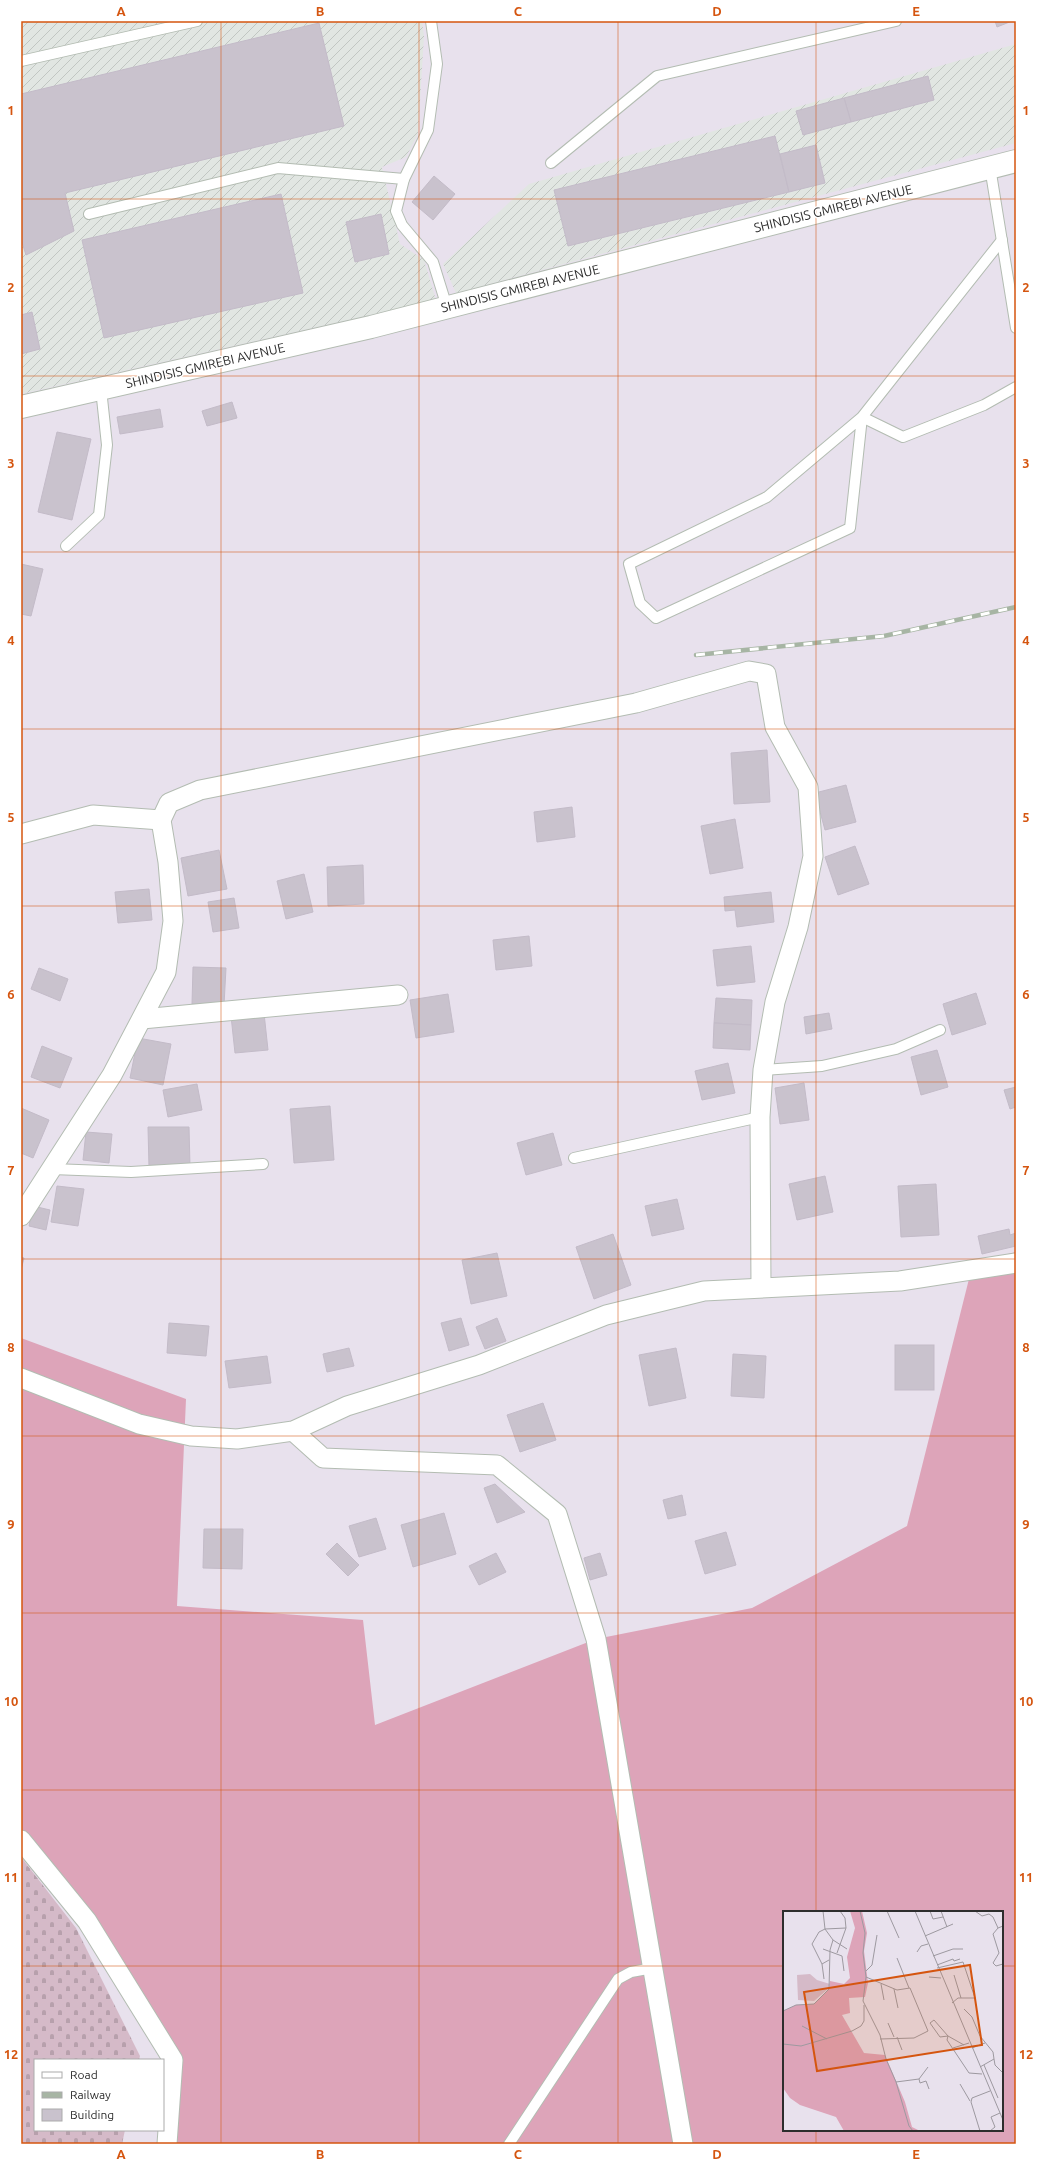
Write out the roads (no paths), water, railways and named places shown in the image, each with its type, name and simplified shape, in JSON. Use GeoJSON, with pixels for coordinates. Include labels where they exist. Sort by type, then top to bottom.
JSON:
{"type":"FeatureCollection","features":[{"type":"Feature","properties":{"kind":"main road","name":"SHINDISIS GMIREBI AVENUE"},"geometry":{"type":"LineString","coordinates":[[21,408],[447,307],[1016,161]]}},
{"type":"Feature","properties":{"kind":"street"},"geometry":{"type":"LineString","coordinates":[[21,1216],[112,1075],[166,972],[173,921],[168,862],[161,820],[169,803],[200,790],[636,703],[749,671],[766,674],[775,728],[808,787],[813,856],[798,927],[775,1002],[763,1070],[760,1117],[761,1287]]}},
{"type":"Feature","properties":{"kind":"street"},"geometry":{"type":"LineString","coordinates":[[21,834],[93,815],[161,820]]}},
{"type":"Feature","properties":{"kind":"street"},"geometry":{"type":"LineString","coordinates":[[142,1019],[398,995]]}},
{"type":"Feature","properties":{"kind":"street"},"geometry":{"type":"LineString","coordinates":[[21,1378],[139,1424],[191,1436],[237,1439],[293,1431],[348,1406],[479,1365],[606,1314],[704,1290],[900,1281],[1016,1263]]}},
{"type":"Feature","properties":{"kind":"street"},"geometry":{"type":"LineString","coordinates":[[293,1431],[323,1458],[497,1465],[557,1514],[596,1640],[683,2144]]}},
{"type":"Feature","properties":{"kind":"street"},"geometry":{"type":"LineString","coordinates":[[21,1840],[86,1921],[173,2060],[167,2144]]}},
{"type":"Feature","properties":{"kind":"lane"},"geometry":{"type":"LineString","coordinates":[[21,62],[197,21]]}},
{"type":"Feature","properties":{"kind":"lane"},"geometry":{"type":"LineString","coordinates":[[431,21],[437,64],[428,130],[404,179],[396,210],[402,224],[433,262],[447,307]]}},
{"type":"Feature","properties":{"kind":"lane"},"geometry":{"type":"LineString","coordinates":[[551,163],[657,76],[896,21]]}},
{"type":"Feature","properties":{"kind":"lane"},"geometry":{"type":"LineString","coordinates":[[990,167],[1016,328]]}},
{"type":"Feature","properties":{"kind":"lane"},"geometry":{"type":"LineString","coordinates":[[89,214],[278,168],[404,179]]}},
{"type":"Feature","properties":{"kind":"lane"},"geometry":{"type":"LineString","coordinates":[[862,417],[850,528],[656,618],[640,603],[629,564],[767,497],[862,417],[1002,240]]}},
{"type":"Feature","properties":{"kind":"lane"},"geometry":{"type":"LineString","coordinates":[[862,417],[903,437],[984,404],[1016,387]]}},
{"type":"Feature","properties":{"kind":"lane"},"geometry":{"type":"LineString","coordinates":[[66,546],[99,515],[107,445],[101,389]]}},
{"type":"Feature","properties":{"kind":"lane"},"geometry":{"type":"LineString","coordinates":[[763,1070],[822,1066],[896,1049],[940,1030]]}},
{"type":"Feature","properties":{"kind":"lane"},"geometry":{"type":"LineString","coordinates":[[574,1158],[760,1117]]}},
{"type":"Feature","properties":{"kind":"lane"},"geometry":{"type":"LineString","coordinates":[[52,1169],[131,1172],[263,1164]]}},
{"type":"Feature","properties":{"kind":"lane"},"geometry":{"type":"LineString","coordinates":[[509,2144],[618,1980],[630,1972],[653,1968]]}},
{"type":"Feature","properties":{"kind":"railway"},"geometry":{"type":"LineString","coordinates":[[696,655],[884,636],[1016,607]]}}]}
